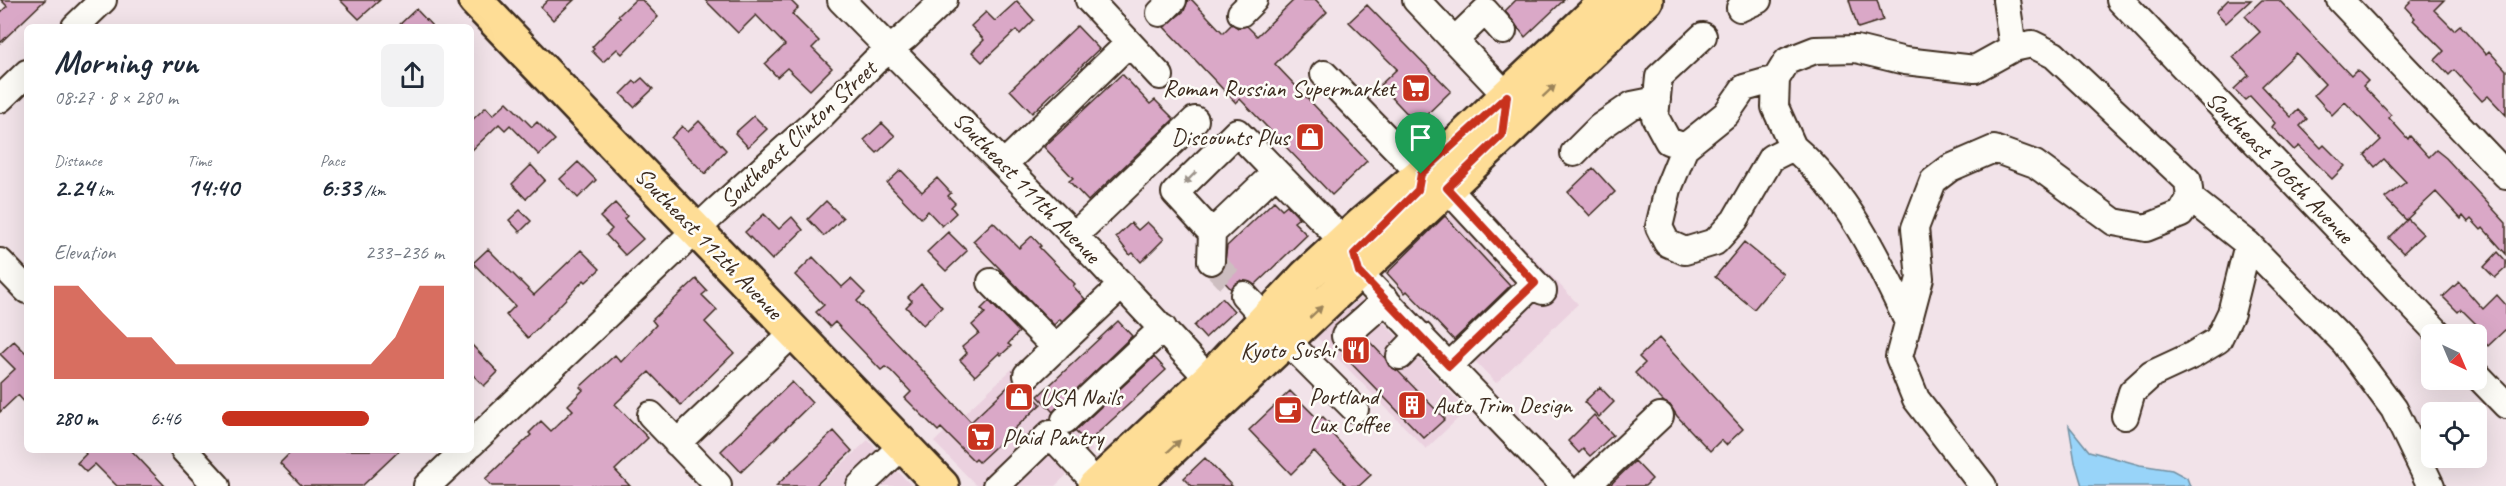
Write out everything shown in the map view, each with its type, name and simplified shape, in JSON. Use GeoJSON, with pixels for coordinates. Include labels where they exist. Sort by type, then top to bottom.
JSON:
{"type":"FeatureCollection","features":[{"type":"Feature","properties":{"kind":"main road","name":"Southeast 112th Avenue"},"geometry":{"type":"LineString","coordinates":[[474,0],[942,486]]}},
{"type":"Feature","properties":{"kind":"main road"},"geometry":{"type":"LineString","coordinates":[[1132,486],[1265,318],[1359,272],[1354,254],[1418,190],[1434,181],[1507,96],[1608,0]]}},
{"type":"Feature","properties":{"kind":"main road"},"geometry":{"type":"LineString","coordinates":[[1096,485],[1209,379],[1265,318],[1343,241],[1502,135],[1646,0]]}},
{"type":"Feature","properties":{"kind":"main road"},"geometry":{"type":"LineString","coordinates":[[1502,135],[1507,96]]}},
{"type":"Feature","properties":{"kind":"street"},"geometry":{"type":"LineString","coordinates":[[78,24],[103,0]]}},
{"type":"Feature","properties":{"kind":"street","name":"Southeast 111th Avenue"},"geometry":{"type":"LineString","coordinates":[[841,0],[891,48],[1122,285],[1209,379]]}},
{"type":"Feature","properties":{"kind":"street","name":"Southeast Clinton Street"},"geometry":{"type":"LineString","coordinates":[[474,441],[696,230],[780,155],[944,0]]}},
{"type":"Feature","properties":{"kind":"street"},"geometry":{"type":"LineString","coordinates":[[1089,0],[1160,76]]}},
{"type":"Feature","properties":{"kind":"street"},"geometry":{"type":"LineString","coordinates":[[2006,0],[2013,48]]}},
{"type":"Feature","properties":{"kind":"street","name":"Southeast 106th Avenue"},"geometry":{"type":"LineString","coordinates":[[2120,0],[2429,324]]}},
{"type":"Feature","properties":{"kind":"street"},"geometry":{"type":"LineString","coordinates":[[2340,0],[2506,175]]}},
{"type":"Feature","properties":{"kind":"street"},"geometry":{"type":"LineString","coordinates":[[1430,5],[1455,40],[1507,96]]}},
{"type":"Feature","properties":{"kind":"street"},"geometry":{"type":"LineString","coordinates":[[1455,40],[1485,11],[1503,31]]}},
{"type":"Feature","properties":{"kind":"street"},"geometry":{"type":"LineString","coordinates":[[1685,147],[1668,141],[1655,117],[1659,77],[1703,36]]}},
{"type":"Feature","properties":{"kind":"street"},"geometry":{"type":"LineString","coordinates":[[1004,164],[1130,43]]}},
{"type":"Feature","properties":{"kind":"street"},"geometry":{"type":"LineString","coordinates":[[1907,320],[1876,255],[1810,161],[1793,147],[1776,107],[1776,79],[1787,61],[1815,50],[1856,49],[1905,62],[1975,69],[2013,48],[2032,44],[2054,55],[2188,181],[2190,198],[2181,214],[2146,228],[2114,222],[2035,164],[1994,149],[1950,168],[1933,181],[1916,228],[1920,278],[1899,357],[1916,399],[1983,486]]}},
{"type":"Feature","properties":{"kind":"street"},"geometry":{"type":"LineString","coordinates":[[1324,74],[1539,287],[1449,366]]}},
{"type":"Feature","properties":{"kind":"street"},"geometry":{"type":"LineString","coordinates":[[0,99],[24,76]]}},
{"type":"Feature","properties":{"kind":"street"},"geometry":{"type":"LineString","coordinates":[[1776,79],[1744,88],[1726,114],[1685,147],[1668,189],[1659,227],[1667,243],[1685,250],[1715,242],[1735,220],[1771,158],[1793,147]]}},
{"type":"Feature","properties":{"kind":"street"},"geometry":{"type":"LineString","coordinates":[[1574,153],[1600,128],[1632,105],[1657,100]]}},
{"type":"Feature","properties":{"kind":"street"},"geometry":{"type":"LineString","coordinates":[[1074,236],[1196,120]]}},
{"type":"Feature","properties":{"kind":"street"},"geometry":{"type":"LineString","coordinates":[[1212,261],[1212,232],[1176,193],[1236,132],[1343,241]]}},
{"type":"Feature","properties":{"kind":"street"},"geometry":{"type":"LineString","coordinates":[[1212,232],[1275,173]]}},
{"type":"Feature","properties":{"kind":"street"},"geometry":{"type":"LineString","coordinates":[[2190,198],[2248,244],[2345,343],[2394,409],[2431,486]]}},
{"type":"Feature","properties":{"kind":"street"},"geometry":{"type":"LineString","coordinates":[[2125,417],[2132,392],[2152,374],[2193,355],[2217,340],[2231,313],[2248,244]]}},
{"type":"Feature","properties":{"kind":"street"},"geometry":{"type":"LineString","coordinates":[[0,262],[24,287]]}},
{"type":"Feature","properties":{"kind":"street"},"geometry":{"type":"LineString","coordinates":[[1359,272],[1563,486]]}},
{"type":"Feature","properties":{"kind":"street"},"geometry":{"type":"LineString","coordinates":[[992,282],[1056,348]]}},
{"type":"Feature","properties":{"kind":"street"},"geometry":{"type":"LineString","coordinates":[[1028,375],[1122,285]]}},
{"type":"Feature","properties":{"kind":"street"},"geometry":{"type":"LineString","coordinates":[[1345,336],[1386,300]]}},
{"type":"Feature","properties":{"kind":"street"},"geometry":{"type":"LineString","coordinates":[[1265,318],[1355,409]]}},
{"type":"Feature","properties":{"kind":"street"},"geometry":{"type":"LineString","coordinates":[[1065,420],[1162,328]]}},
{"type":"Feature","properties":{"kind":"street"},"geometry":{"type":"LineString","coordinates":[[677,443],[794,332]]}},
{"type":"Feature","properties":{"kind":"street"},"geometry":{"type":"LineString","coordinates":[[1400,357],[1420,335]]}},
{"type":"Feature","properties":{"kind":"street"},"geometry":{"type":"LineString","coordinates":[[2487,385],[2506,405]]}},
{"type":"Feature","properties":{"kind":"street"},"geometry":{"type":"LineString","coordinates":[[651,415],[718,485]]}},
{"type":"Feature","properties":{"kind":"street"},"geometry":{"type":"LineString","coordinates":[[1586,486],[1660,416]]}},
{"type":"Feature","properties":{"kind":"street"},"geometry":{"type":"LineString","coordinates":[[996,486],[1050,434],[1096,485]]}},
{"type":"Feature","properties":{"kind":"street"},"geometry":{"type":"LineString","coordinates":[[860,486],[903,445]]}},
{"type":"Feature","properties":{"kind":"street"},"geometry":{"type":"LineString","coordinates":[[186,453],[217,486]]}},
{"type":"Feature","properties":{"kind":"street"},"geometry":{"type":"LineString","coordinates":[[427,486],[462,453]]}},
{"type":"Feature","properties":{"kind":"shaded area"},"geometry":{"type":"Polygon","coordinates":[[[1474,195],[1578,304],[1496,383],[1391,273],[1474,195]]]}},
{"type":"Feature","properties":{"kind":"shaded area"},"geometry":{"type":"Polygon","coordinates":[[[1360,298],[1467,410],[1426,449],[1317,337],[1360,298]]]}},
{"type":"Feature","properties":{"kind":"shaded area"},"geometry":{"type":"Polygon","coordinates":[[[1013,368],[1093,450],[1055,486],[977,486],[934,442],[1013,368]]]}},
{"type":"Feature","properties":{"kind":"shaded area"},"geometry":{"type":"Polygon","coordinates":[[[868,440],[912,486],[818,486],[868,440]]]}},
{"type":"Feature","properties":{"kind":"water"},"geometry":{"type":"Polygon","coordinates":[[[2069,426],[2089,451],[2140,465],[2172,470],[2187,478],[2190,486],[2082,486],[2069,426]]]}},
{"type":"Feature","properties":{"kind":"building"},"geometry":{"type":"Polygon","coordinates":[[[1,0],[45,0],[0,43],[0,13],[7,6],[1,0]]]}},
{"type":"Feature","properties":{"kind":"building"},"geometry":{"type":"Polygon","coordinates":[[[340,0],[380,0],[359,19],[340,0]]]}},
{"type":"Feature","properties":{"kind":"building"},"geometry":{"type":"Polygon","coordinates":[[[548,0],[574,0],[553,20],[541,7],[548,0]]]}},
{"type":"Feature","properties":{"kind":"building"},"geometry":{"type":"Polygon","coordinates":[[[635,0],[642,0],[658,17],[622,54],[617,49],[603,62],[592,51],[594,49],[592,47],[635,0]]]}},
{"type":"Feature","properties":{"kind":"building"},"geometry":{"type":"Polygon","coordinates":[[[705,0],[790,0],[798,8],[792,14],[819,41],[812,48],[832,68],[810,90],[787,68],[777,77],[765,64],[785,45],[756,15],[738,33],[705,0]]]}},
{"type":"Feature","properties":{"kind":"building"},"geometry":{"type":"Polygon","coordinates":[[[1188,0],[1192,0],[1223,33],[1232,24],[1238,28],[1247,26],[1257,36],[1294,0],[1316,0],[1327,12],[1275,64],[1367,161],[1332,195],[1240,99],[1236,103],[1164,27],[1184,11],[1188,0]]]}},
{"type":"Feature","properties":{"kind":"building"},"geometry":{"type":"Polygon","coordinates":[[[1516,0],[1564,0],[1525,37],[1505,11],[1516,0]]]}},
{"type":"Feature","properties":{"kind":"building"},"geometry":{"type":"Polygon","coordinates":[[[1849,0],[1877,0],[1883,20],[1858,28],[1849,0]]]}},
{"type":"Feature","properties":{"kind":"building"},"geometry":{"type":"Polygon","coordinates":[[[2228,0],[2251,0],[2226,23],[2216,12],[2228,0]]]}},
{"type":"Feature","properties":{"kind":"building"},"geometry":{"type":"Polygon","coordinates":[[[2262,0],[2279,0],[2351,76],[2357,70],[2368,81],[2363,86],[2391,115],[2389,118],[2408,139],[2410,136],[2429,157],[2436,150],[2446,158],[2506,223],[2506,254],[2483,228],[2481,230],[2471,219],[2468,222],[2463,216],[2461,219],[2436,192],[2406,220],[2385,198],[2406,182],[2384,159],[2375,167],[2365,155],[2381,140],[2345,102],[2332,115],[2314,95],[2325,84],[2296,53],[2262,86],[2291,117],[2298,110],[2307,119],[2300,126],[2321,148],[2324,145],[2345,166],[2332,179],[2299,146],[2294,150],[2272,127],[2275,123],[2250,96],[2245,100],[2234,89],[2249,75],[2233,57],[2260,32],[2245,16],[2262,0]]]}},
{"type":"Feature","properties":{"kind":"building"},"geometry":{"type":"Polygon","coordinates":[[[2412,0],[2444,0],[2434,10],[2454,30],[2460,25],[2486,54],[2489,51],[2506,70],[2506,115],[2488,96],[2482,101],[2454,70],[2449,75],[2435,60],[2444,51],[2413,20],[2415,18],[2405,7],[2412,0]]]}},
{"type":"Feature","properties":{"kind":"building"},"geometry":{"type":"Polygon","coordinates":[[[1017,1],[1034,20],[1020,34],[1016,30],[982,62],[972,52],[984,40],[971,26],[986,12],[995,21],[1017,1]]]}},
{"type":"Feature","properties":{"kind":"building","name":"Roman Russian Supermarket"},"geometry":{"type":"Polygon","coordinates":[[[1367,5],[1451,91],[1417,124],[1380,85],[1397,69],[1349,22],[1367,5]]]}},
{"type":"Feature","properties":{"kind":"building"},"geometry":{"type":"Polygon","coordinates":[[[416,9],[430,24],[400,24],[416,9]]]}},
{"type":"Feature","properties":{"kind":"building"},"geometry":{"type":"Polygon","coordinates":[[[1077,26],[1099,49],[1032,113],[1010,90],[1077,26]]]}},
{"type":"Feature","properties":{"kind":"building"},"geometry":{"type":"Polygon","coordinates":[[[1122,74],[1150,104],[1155,100],[1174,119],[1088,201],[1069,181],[1073,178],[1044,147],[1122,74]]]}},
{"type":"Feature","properties":{"kind":"building"},"geometry":{"type":"Polygon","coordinates":[[[642,78],[653,89],[634,107],[621,94],[634,81],[636,83],[642,78]]]}},
{"type":"Feature","properties":{"kind":"building"},"geometry":{"type":"Polygon","coordinates":[[[507,102],[532,127],[537,122],[555,140],[539,155],[510,125],[505,130],[499,124],[474,148],[474,118],[486,107],[493,115],[507,102]]]}},
{"type":"Feature","properties":{"kind":"building"},"geometry":{"type":"Polygon","coordinates":[[[754,116],[767,129],[748,147],[735,133],[754,116]]]}},
{"type":"Feature","properties":{"kind":"building"},"geometry":{"type":"Polygon","coordinates":[[[699,121],[726,150],[705,174],[671,138],[682,126],[688,132],[699,121]]]}},
{"type":"Feature","properties":{"kind":"building"},"geometry":{"type":"Polygon","coordinates":[[[882,123],[895,136],[877,153],[864,140],[882,123]]]}},
{"type":"Feature","properties":{"kind":"building"},"geometry":{"type":"Polygon","coordinates":[[[578,162],[596,180],[578,198],[560,179],[578,162]]]}},
{"type":"Feature","properties":{"kind":"building"},"geometry":{"type":"Polygon","coordinates":[[[531,165],[545,180],[526,199],[512,184],[531,165]]]}},
{"type":"Feature","properties":{"kind":"building"},"geometry":{"type":"Polygon","coordinates":[[[1593,168],[1615,192],[1590,216],[1568,192],[1593,168]]]}},
{"type":"Feature","properties":{"kind":"building"},"geometry":{"type":"Polygon","coordinates":[[[901,170],[922,192],[937,178],[951,193],[948,196],[955,203],[951,207],[956,213],[942,226],[928,211],[921,218],[887,183],[901,170]]]}},
{"type":"Feature","properties":{"kind":"building"},"geometry":{"type":"Polygon","coordinates":[[[826,201],[843,218],[824,236],[808,219],[826,201]]]}},
{"type":"Feature","properties":{"kind":"building"},"geometry":{"type":"Polygon","coordinates":[[[1274,201],[1282,209],[1287,205],[1299,218],[1294,222],[1307,235],[1255,285],[1241,280],[1231,289],[1217,274],[1224,268],[1227,246],[1274,201]]]}},
{"type":"Feature","properties":{"kind":"building"},"geometry":{"type":"Polygon","coordinates":[[[615,203],[627,216],[624,219],[643,239],[625,255],[606,235],[612,229],[600,217],[615,203]]]}},
{"type":"Feature","properties":{"kind":"building"},"geometry":{"type":"Polygon","coordinates":[[[520,210],[531,221],[520,232],[509,220],[520,210]]]}},
{"type":"Feature","properties":{"kind":"building"},"geometry":{"type":"Polygon","coordinates":[[[764,214],[779,229],[792,217],[803,230],[772,260],[745,232],[764,214]]]}},
{"type":"Feature","properties":{"kind":"building"},"geometry":{"type":"Polygon","coordinates":[[[1445,216],[1510,286],[1454,340],[1387,273],[1445,216]]]}},
{"type":"Feature","properties":{"kind":"building"},"geometry":{"type":"Polygon","coordinates":[[[2408,219],[2423,234],[2403,253],[2389,238],[2408,219]]]}},
{"type":"Feature","properties":{"kind":"building"},"geometry":{"type":"Polygon","coordinates":[[[993,222],[1019,248],[1032,236],[1041,246],[1039,247],[1075,284],[1073,286],[1085,299],[1062,321],[1060,319],[1054,325],[973,241],[993,222]]]}},
{"type":"Feature","properties":{"kind":"building"},"geometry":{"type":"Polygon","coordinates":[[[1147,222],[1164,239],[1141,262],[1133,253],[1130,255],[1116,237],[1131,223],[1138,230],[1147,222]]]}},
{"type":"Feature","properties":{"kind":"building"},"geometry":{"type":"Polygon","coordinates":[[[948,232],[967,251],[946,271],[927,252],[948,232]]]}},
{"type":"Feature","properties":{"kind":"building"},"geometry":{"type":"Polygon","coordinates":[[[1744,242],[1783,274],[1754,309],[1715,277],[1744,242]]]}},
{"type":"Feature","properties":{"kind":"building"},"geometry":{"type":"Polygon","coordinates":[[[488,249],[534,295],[581,250],[600,269],[586,282],[584,280],[528,338],[506,315],[515,306],[474,262],[488,249]]]}},
{"type":"Feature","properties":{"kind":"building"},"geometry":{"type":"Polygon","coordinates":[[[2498,252],[2506,261],[2506,268],[2495,278],[2484,267],[2498,252]]]}},
{"type":"Feature","properties":{"kind":"building"},"geometry":{"type":"Polygon","coordinates":[[[813,257],[842,287],[851,279],[865,293],[857,301],[971,422],[1014,381],[1017,386],[1026,390],[1041,404],[979,462],[976,459],[974,461],[941,428],[938,431],[905,398],[911,392],[891,371],[885,367],[881,370],[835,322],[830,327],[816,312],[824,305],[795,275],[813,257]]]}},
{"type":"Feature","properties":{"kind":"building"},"geometry":{"type":"Polygon","coordinates":[[[696,279],[707,291],[702,295],[717,310],[705,322],[734,353],[681,405],[649,372],[615,404],[648,438],[615,470],[630,486],[492,486],[485,479],[531,435],[529,433],[541,421],[551,431],[573,410],[568,405],[583,390],[580,387],[615,355],[621,362],[656,325],[652,320],[696,279]]]}},
{"type":"Feature","properties":{"kind":"building"},"geometry":{"type":"Polygon","coordinates":[[[2459,282],[2483,309],[2497,295],[2506,305],[2506,329],[2488,346],[2487,324],[2476,324],[2461,309],[2458,312],[2443,297],[2459,282]]]}},
{"type":"Feature","properties":{"kind":"building"},"geometry":{"type":"Polygon","coordinates":[[[921,284],[942,307],[923,325],[906,307],[912,301],[908,297],[921,284]]]}},
{"type":"Feature","properties":{"kind":"building"},"geometry":{"type":"Polygon","coordinates":[[[1222,298],[1234,311],[1205,338],[1194,326],[1222,298]]]}},
{"type":"Feature","properties":{"kind":"building"},"geometry":{"type":"Polygon","coordinates":[[[989,301],[1019,332],[1008,344],[1011,346],[1001,355],[999,353],[975,376],[960,360],[967,353],[962,347],[979,333],[972,325],[985,313],[981,309],[989,301]]]}},
{"type":"Feature","properties":{"kind":"building"},"geometry":{"type":"Polygon","coordinates":[[[1118,321],[1132,336],[1053,412],[1038,396],[1118,321]]]}},
{"type":"Feature","properties":{"kind":"building"},"geometry":{"type":"Polygon","coordinates":[[[1366,338],[1385,358],[1389,366],[1398,371],[1445,419],[1424,438],[1343,355],[1366,338]]]}},
{"type":"Feature","properties":{"kind":"building"},"geometry":{"type":"Polygon","coordinates":[[[1659,338],[1743,429],[1726,445],[1721,440],[1710,451],[1677,416],[1670,405],[1664,402],[1635,373],[1645,363],[1639,357],[1659,338]]]}},
{"type":"Feature","properties":{"kind":"building"},"geometry":{"type":"Polygon","coordinates":[[[14,341],[24,351],[24,402],[18,395],[0,412],[0,383],[15,369],[0,354],[14,341]]]}},
{"type":"Feature","properties":{"kind":"building"},"geometry":{"type":"Polygon","coordinates":[[[474,347],[498,372],[484,386],[474,376],[474,347]]]}},
{"type":"Feature","properties":{"kind":"building"},"geometry":{"type":"Polygon","coordinates":[[[1154,357],[1166,370],[1087,443],[1075,431],[1154,357]]]}},
{"type":"Feature","properties":{"kind":"building"},"geometry":{"type":"Polygon","coordinates":[[[792,382],[812,403],[741,472],[721,451],[792,382]]]}},
{"type":"Feature","properties":{"kind":"building"},"geometry":{"type":"Polygon","coordinates":[[[1600,387],[1614,402],[1599,417],[1584,402],[1600,387]]]}},
{"type":"Feature","properties":{"kind":"building"},"geometry":{"type":"Polygon","coordinates":[[[1290,391],[1318,419],[1323,417],[1336,430],[1332,434],[1371,475],[1359,486],[1347,486],[1314,451],[1291,474],[1249,430],[1290,391]]]}},
{"type":"Feature","properties":{"kind":"building"},"geometry":{"type":"Polygon","coordinates":[[[1594,415],[1613,435],[1590,456],[1583,449],[1579,453],[1568,441],[1594,415]]]}},
{"type":"Feature","properties":{"kind":"building"},"geometry":{"type":"Polygon","coordinates":[[[834,431],[852,451],[815,486],[776,486],[834,431]]]}},
{"type":"Feature","properties":{"kind":"building"},"geometry":{"type":"Polygon","coordinates":[[[134,453],[165,486],[117,486],[95,464],[86,472],[77,463],[86,454],[134,453]]]}},
{"type":"Feature","properties":{"kind":"building"},"geometry":{"type":"Polygon","coordinates":[[[290,453],[397,453],[362,486],[302,486],[280,463],[290,453]]]}},
{"type":"Feature","properties":{"kind":"building"},"geometry":{"type":"Polygon","coordinates":[[[1205,458],[1232,486],[1192,486],[1184,478],[1205,458]]]}},
{"type":"Feature","properties":{"kind":"building"},"geometry":{"type":"Polygon","coordinates":[[[1635,461],[1652,479],[1645,486],[1609,486],[1635,461]]]}},
{"type":"Feature","properties":{"kind":"tunnel"},"geometry":{"type":"LineString","coordinates":[[1211,261],[1244,295]]}},
{"type":"Feature","properties":{"kind":"place","name":"Roman Russian Supermarket"},"geometry":{"type":"Point","coordinates":[1416,88]}},
{"type":"Feature","properties":{"kind":"place","name":"Discounts Plus"},"geometry":{"type":"Point","coordinates":[1310,137]}},
{"type":"Feature","properties":{"kind":"place","name":"Kyoto Sushi"},"geometry":{"type":"Point","coordinates":[1356,350]}},
{"type":"Feature","properties":{"kind":"place","name":"USA Nails"},"geometry":{"type":"Point","coordinates":[1019,397]}},
{"type":"Feature","properties":{"kind":"place","name":"Auto Trim Design"},"geometry":{"type":"Point","coordinates":[1412,405]}},
{"type":"Feature","properties":{"kind":"place","name":"Portland Lux Coffee"},"geometry":{"type":"Point","coordinates":[1288,410]}},
{"type":"Feature","properties":{"kind":"place","name":"Plaid Pantry"},"geometry":{"type":"Point","coordinates":[981,437]}},
{"type":"Feature","properties":{"kind":"route"},"geometry":{"type":"LineString","coordinates":[[1507,96],[1502,135],[1447,188],[1535,283],[1449,366],[1359,272],[1354,254],[1418,190],[1421,174],[1507,96]]}}]}
